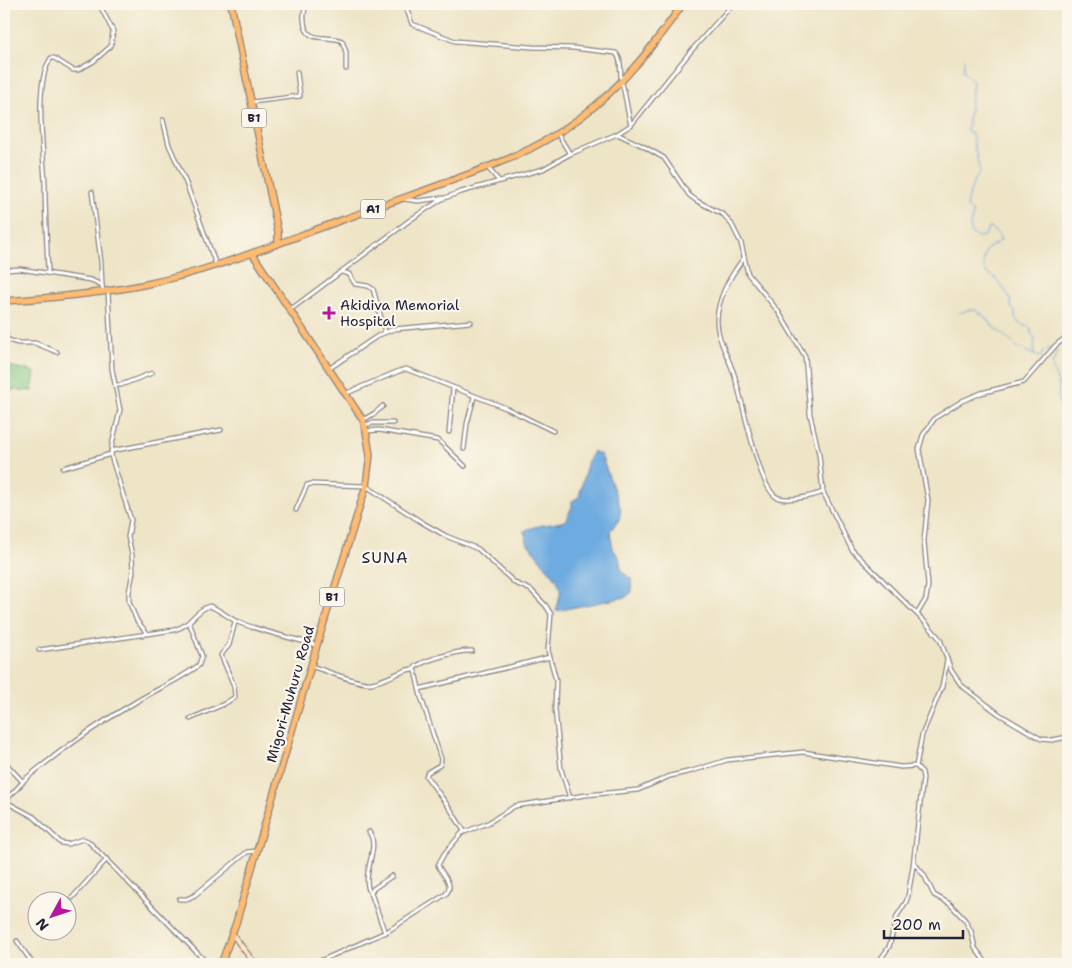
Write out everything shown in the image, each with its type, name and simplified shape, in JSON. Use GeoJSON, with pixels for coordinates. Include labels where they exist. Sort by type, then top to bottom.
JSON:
{"type":"FeatureCollection","features":[{"type":"Feature","properties":{"kind":"highway","name":"B1"},"geometry":{"type":"LineString","coordinates":[[231,4],[280,242]]}},
{"type":"Feature","properties":{"kind":"highway","name":"A1"},"geometry":{"type":"LineString","coordinates":[[4,301],[57,297],[148,284],[216,265],[488,168],[522,154],[586,113],[621,82],[646,54],[684,4]]}},
{"type":"Feature","properties":{"kind":"highway","name":"Migori-Muhuru Road"},"geometry":{"type":"LineString","coordinates":[[221,964],[258,851],[311,666],[366,486],[370,455],[365,425],[347,393],[329,369],[252,252]]}},
{"type":"Feature","properties":{"kind":"main road"},"geometry":{"type":"LineString","coordinates":[[232,935],[253,962]]}},
{"type":"Feature","properties":{"kind":"street"},"geometry":{"type":"LineString","coordinates":[[48,274],[42,129],[43,78],[51,58],[73,70],[78,70],[94,61],[111,46],[113,30],[99,4]]}},
{"type":"Feature","properties":{"kind":"street"},"geometry":{"type":"LineString","coordinates":[[306,4],[304,20],[308,33],[313,37],[342,41],[346,52],[346,69]]}},
{"type":"Feature","properties":{"kind":"street"},"geometry":{"type":"LineString","coordinates":[[405,4],[412,24],[452,41],[573,48],[616,53],[619,58],[621,82],[631,125]]}},
{"type":"Feature","properties":{"kind":"street"},"geometry":{"type":"LineString","coordinates":[[402,199],[418,201],[445,198],[542,169],[570,154],[617,134],[631,125],[691,51],[733,4]]}},
{"type":"Feature","properties":{"kind":"street"},"geometry":{"type":"LineString","coordinates":[[251,102],[300,96],[296,72]]}},
{"type":"Feature","properties":{"kind":"street"},"geometry":{"type":"LineString","coordinates":[[163,120],[169,145],[186,183],[216,265]]}},
{"type":"Feature","properties":{"kind":"street"},"geometry":{"type":"LineString","coordinates":[[557,133],[570,154]]}},
{"type":"Feature","properties":{"kind":"street"},"geometry":{"type":"LineString","coordinates":[[617,134],[660,155],[693,198],[726,217],[740,240],[747,271],[778,311],[805,356],[810,414],[819,454],[823,492],[852,550],[940,639],[954,676],[961,685],[999,714],[1044,740],[1068,737]]}},
{"type":"Feature","properties":{"kind":"street"},"geometry":{"type":"LineString","coordinates":[[488,168],[499,182]]}},
{"type":"Feature","properties":{"kind":"street"},"geometry":{"type":"LineString","coordinates":[[92,192],[105,289],[114,385],[120,410],[111,452],[131,520],[128,537],[132,554],[133,572],[129,602],[139,625],[147,633]]}},
{"type":"Feature","properties":{"kind":"street"},"geometry":{"type":"LineString","coordinates":[[290,310],[410,220],[445,198]]}},
{"type":"Feature","properties":{"kind":"street"},"geometry":{"type":"LineString","coordinates":[[744,257],[726,284],[717,326],[719,338],[733,373],[758,462],[771,491],[779,498],[795,498],[823,492]]}},
{"type":"Feature","properties":{"kind":"street"},"geometry":{"type":"LineString","coordinates":[[348,267],[349,274],[355,284],[368,286],[373,289],[385,332]]}},
{"type":"Feature","properties":{"kind":"street"},"geometry":{"type":"LineString","coordinates":[[4,270],[20,269],[91,280],[105,289]]}},
{"type":"Feature","properties":{"kind":"street"},"geometry":{"type":"LineString","coordinates":[[342,272],[349,274]]}},
{"type":"Feature","properties":{"kind":"street"},"geometry":{"type":"LineString","coordinates":[[4,318],[8,340],[18,343],[35,343],[57,352]]}},
{"type":"Feature","properties":{"kind":"street"},"geometry":{"type":"LineString","coordinates":[[329,369],[385,332],[405,327],[471,322]]}},
{"type":"Feature","properties":{"kind":"street"},"geometry":{"type":"LineString","coordinates":[[917,614],[926,599],[928,586],[924,541],[928,500],[919,453],[923,434],[936,418],[962,401],[981,393],[1024,382],[1056,345],[1068,336]]}},
{"type":"Feature","properties":{"kind":"street"},"geometry":{"type":"LineString","coordinates":[[347,393],[399,371],[406,370],[506,408],[553,431]]}},
{"type":"Feature","properties":{"kind":"street"},"geometry":{"type":"LineString","coordinates":[[114,385],[121,385],[152,373]]}},
{"type":"Feature","properties":{"kind":"street"},"geometry":{"type":"LineString","coordinates":[[449,432],[452,388]]}},
{"type":"Feature","properties":{"kind":"street"},"geometry":{"type":"LineString","coordinates":[[464,449],[467,424],[474,397]]}},
{"type":"Feature","properties":{"kind":"street"},"geometry":{"type":"LineString","coordinates":[[365,425],[383,406]]}},
{"type":"Feature","properties":{"kind":"street"},"geometry":{"type":"LineString","coordinates":[[365,425],[392,423]]}},
{"type":"Feature","properties":{"kind":"street"},"geometry":{"type":"LineString","coordinates":[[365,425],[379,430],[438,440],[465,466]]}},
{"type":"Feature","properties":{"kind":"street"},"geometry":{"type":"LineString","coordinates":[[63,468],[111,452],[221,430]]}},
{"type":"Feature","properties":{"kind":"street"},"geometry":{"type":"LineString","coordinates":[[296,510],[307,485],[366,486],[423,524],[478,549],[515,583],[531,590],[551,614],[548,643],[556,680],[555,709],[560,769],[570,798]]}},
{"type":"Feature","properties":{"kind":"street"},"geometry":{"type":"LineString","coordinates":[[39,650],[174,630],[185,626],[200,611],[209,606],[217,609],[235,622],[317,646]]}},
{"type":"Feature","properties":{"kind":"street"},"geometry":{"type":"LineString","coordinates":[[189,622],[202,656],[199,665],[132,704],[46,762],[8,798],[8,803],[37,819],[61,843],[68,844],[86,840],[107,859],[208,964]]}},
{"type":"Feature","properties":{"kind":"street"},"geometry":{"type":"LineString","coordinates":[[190,719],[235,697],[234,686],[221,656],[229,645],[235,622]]}},
{"type":"Feature","properties":{"kind":"street"},"geometry":{"type":"LineString","coordinates":[[311,666],[367,684],[413,669],[420,664],[437,658],[463,651],[472,652]]}},
{"type":"Feature","properties":{"kind":"street"},"geometry":{"type":"LineString","coordinates":[[419,689],[550,657]]}},
{"type":"Feature","properties":{"kind":"street"},"geometry":{"type":"LineString","coordinates":[[916,766],[924,728],[942,687],[947,660]]}},
{"type":"Feature","properties":{"kind":"street"},"geometry":{"type":"LineString","coordinates":[[413,669],[416,672],[419,689],[441,760],[440,765],[428,772],[426,776],[451,810],[464,832]]}},
{"type":"Feature","properties":{"kind":"street"},"geometry":{"type":"LineString","coordinates":[[306,964],[320,961],[385,933],[447,893],[450,884],[439,868],[439,861],[451,845],[464,832],[488,823],[515,806],[597,793],[638,790],[670,776],[727,760],[794,752],[815,753],[900,767],[916,766],[922,772],[923,778],[913,862],[906,902],[897,916],[889,947],[876,964]]}},
{"type":"Feature","properties":{"kind":"street"},"geometry":{"type":"LineString","coordinates":[[4,758],[10,769],[23,782]]}},
{"type":"Feature","properties":{"kind":"street"},"geometry":{"type":"LineString","coordinates":[[369,832],[373,840],[367,882],[385,933]]}},
{"type":"Feature","properties":{"kind":"street"},"geometry":{"type":"LineString","coordinates":[[179,899],[187,899],[195,895],[247,852],[258,851]]}},
{"type":"Feature","properties":{"kind":"street"},"geometry":{"type":"LineString","coordinates":[[78,891],[107,859]]}},
{"type":"Feature","properties":{"kind":"street"},"geometry":{"type":"LineString","coordinates":[[913,862],[926,879],[934,894],[950,904],[965,920],[971,930],[975,948],[986,964]]}},
{"type":"Feature","properties":{"kind":"street"},"geometry":{"type":"LineString","coordinates":[[371,893],[373,889],[392,876]]}},
{"type":"Feature","properties":{"kind":"street"},"geometry":{"type":"LineString","coordinates":[[17,941],[33,964]]}},
{"type":"Feature","properties":{"kind":"street"},"geometry":{"type":"LineString","coordinates":[[253,962],[265,964]]}},
{"type":"Feature","properties":{"kind":"green space"},"geometry":{"type":"Polygon","coordinates":[[[10,366],[35,372],[32,391],[8,390],[10,366]]]}},
{"type":"Feature","properties":{"kind":"water"},"geometry":{"type":"Polygon","coordinates":[[[593,451],[601,455],[621,509],[619,520],[610,531],[613,549],[619,557],[622,572],[631,579],[632,592],[626,597],[556,611],[561,590],[557,580],[528,544],[524,531],[534,527],[565,521],[572,507],[572,501],[579,497],[588,460],[593,451]]]}},
{"type":"Feature","properties":{"kind":"waterway"},"geometry":{"type":"LineString","coordinates":[[964,59],[963,71],[973,82],[967,131],[972,134],[979,168],[978,176],[974,180],[967,202],[967,208],[973,213],[970,226],[971,233],[978,237],[984,236],[990,227],[998,234],[1001,240],[986,250],[984,267],[987,273],[994,277],[1006,291],[1011,307],[1015,312],[1015,318],[1020,324],[1031,328],[1031,334],[1035,338],[1034,355],[1040,357],[1044,351],[1052,348],[1057,352],[1052,366],[1059,386],[1058,396],[1061,411],[1068,414]]}},
{"type":"Feature","properties":{"kind":"waterway"},"geometry":{"type":"LineString","coordinates":[[960,313],[975,310],[983,315],[1017,347],[1034,355]]}},
{"type":"Feature","properties":{"kind":"place","name":"Akidiva Memorial Hospital"},"geometry":{"type":"Point","coordinates":[329,313]}},
{"type":"Feature","properties":{"kind":"district","name":"SUNA"},"geometry":{"type":"Point","coordinates":[385,557]}}]}
